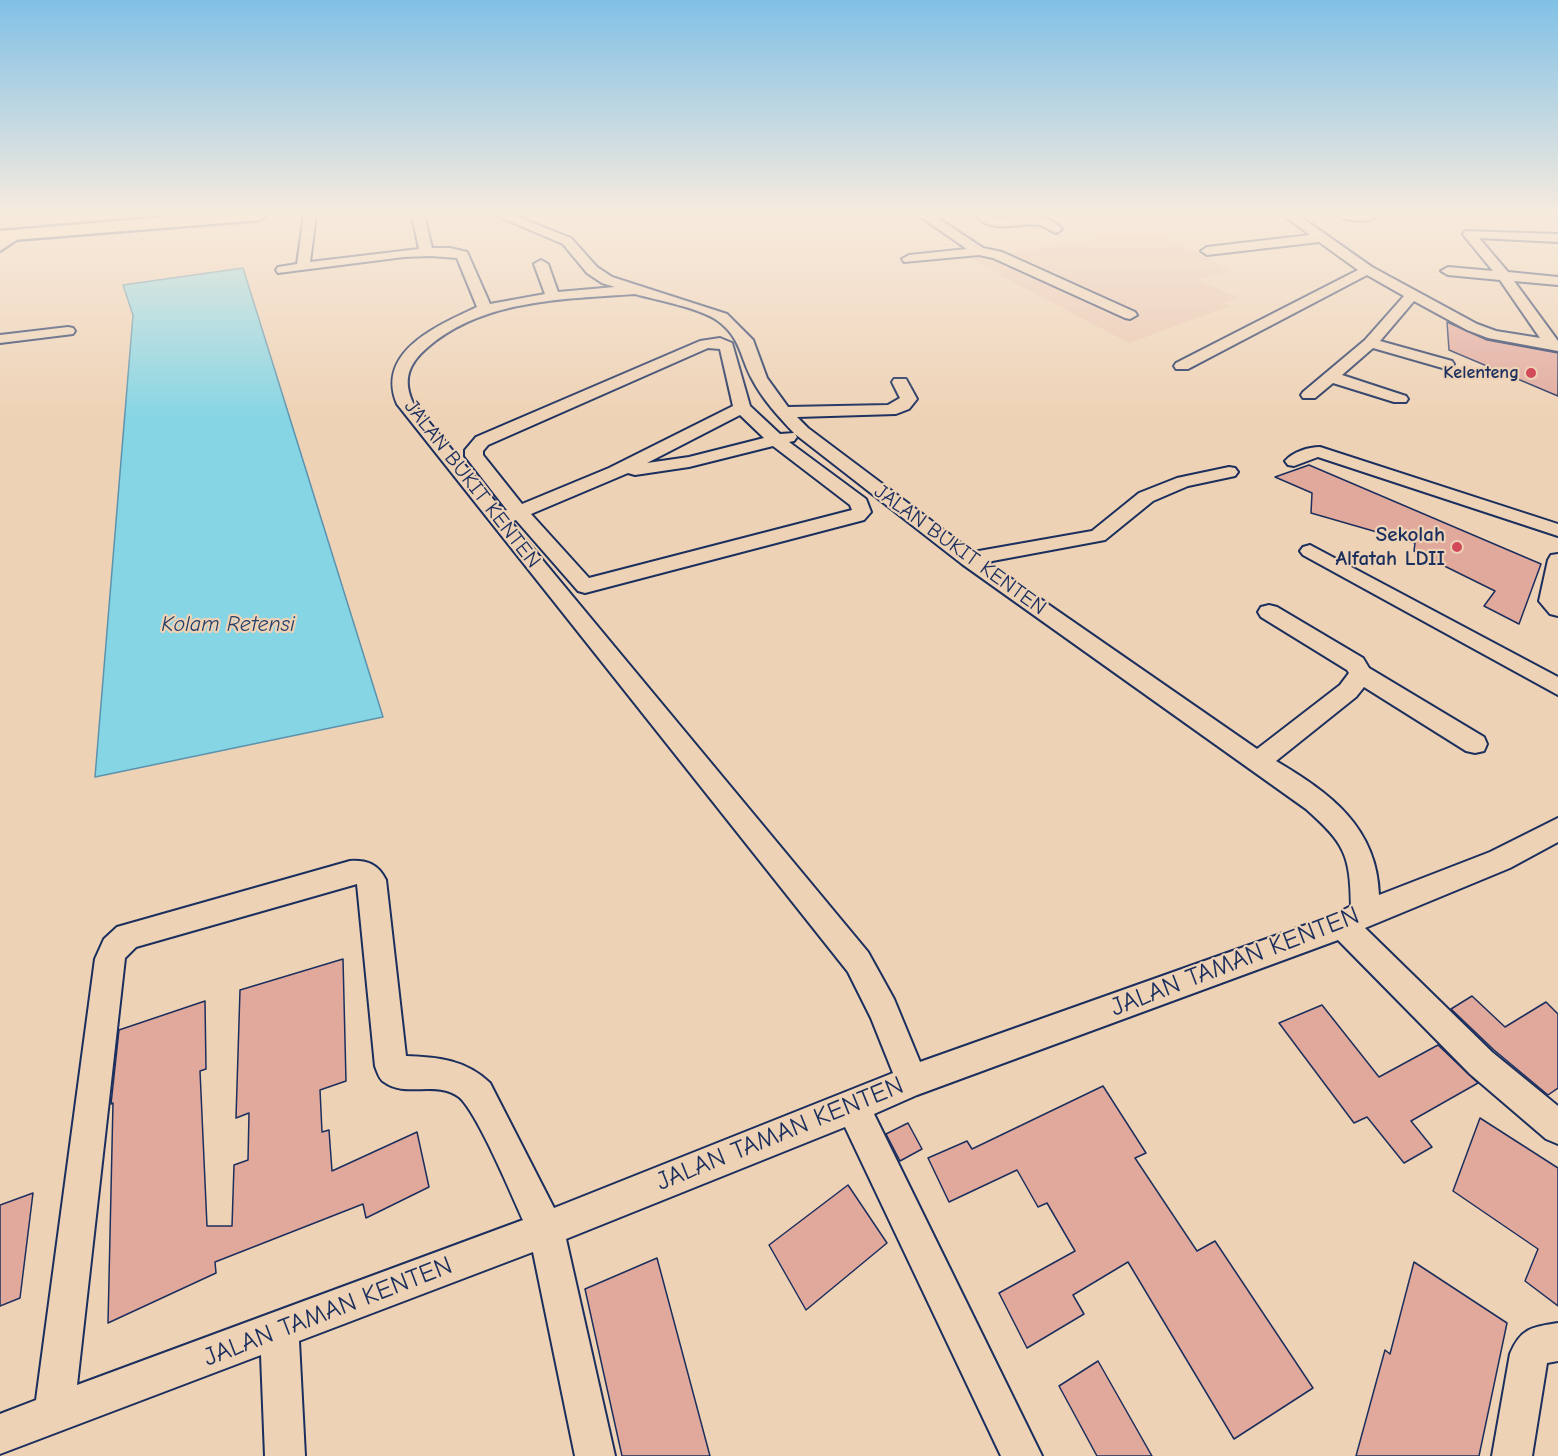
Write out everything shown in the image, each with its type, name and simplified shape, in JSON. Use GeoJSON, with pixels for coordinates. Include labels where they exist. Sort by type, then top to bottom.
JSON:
{"type":"FeatureCollection","features":[{"type":"Feature","properties":{"kind":"street"},"geometry":{"type":"LineString","coordinates":[[473,283],[484,309]]}},
{"type":"Feature","properties":{"kind":"street"},"geometry":{"type":"LineString","coordinates":[[548,283],[553,297]]}},
{"type":"Feature","properties":{"kind":"street"},"geometry":{"type":"LineString","coordinates":[[615,283],[635,290]]}},
{"type":"Feature","properties":{"kind":"street"},"geometry":{"type":"LineString","coordinates":[[1060,283],[1130,315]]}},
{"type":"Feature","properties":{"kind":"street"},"geometry":{"type":"LineString","coordinates":[[1182,366],[1342,283]]}},
{"type":"Feature","properties":{"kind":"street"},"geometry":{"type":"LineString","coordinates":[[1390,283],[1480,331],[1554,345]]}},
{"type":"Feature","properties":{"kind":"street"},"geometry":{"type":"LineString","coordinates":[[1509,283],[1554,345]]}},
{"type":"Feature","properties":{"kind":"street","name":"JALAN BUKIT KENTEN"},"geometry":{"type":"LineString","coordinates":[[912,1081],[883,1010],[858,962],[405,404],[399,390],[404,363],[423,342],[451,324],[484,309],[553,297],[635,290],[722,317],[745,340],[759,378],[783,412],[802,432],[969,560],[1257,762],[1277,773],[1342,825],[1359,854],[1362,866],[1354,919]]}},
{"type":"Feature","properties":{"kind":"street"},"geometry":{"type":"LineString","coordinates":[[1309,395],[1370,342],[1412,295]]}},
{"type":"Feature","properties":{"kind":"street"},"geometry":{"type":"LineString","coordinates":[[0,339],[68,331]]}},
{"type":"Feature","properties":{"kind":"street"},"geometry":{"type":"LineString","coordinates":[[1370,342],[1446,364]]}},
{"type":"Feature","properties":{"kind":"street"},"geometry":{"type":"LineString","coordinates":[[712,343],[727,346],[742,408],[776,440],[860,503],[862,512],[845,519],[585,586],[519,512],[474,456],[474,450],[482,441],[712,343]]}},
{"type":"Feature","properties":{"kind":"street"},"geometry":{"type":"LineString","coordinates":[[1332,377],[1400,399]]}},
{"type":"Feature","properties":{"kind":"street"},"geometry":{"type":"LineString","coordinates":[[783,412],[890,410],[903,405],[909,399],[900,382]]}},
{"type":"Feature","properties":{"kind":"street"},"geometry":{"type":"LineString","coordinates":[[499,519],[615,472],[742,408]]}},
{"type":"Feature","properties":{"kind":"street"},"geometry":{"type":"LineString","coordinates":[[615,472],[689,462],[802,432]]}},
{"type":"Feature","properties":{"kind":"street"},"geometry":{"type":"LineString","coordinates":[[1294,461],[1311,452],[1320,452],[1558,530]]}},
{"type":"Feature","properties":{"kind":"street"},"geometry":{"type":"LineString","coordinates":[[969,560],[1098,536],[1146,497],[1183,482],[1229,472]]}},
{"type":"Feature","properties":{"kind":"street"},"geometry":{"type":"LineString","coordinates":[[1310,551],[1558,687]]}},
{"type":"Feature","properties":{"kind":"street"},"geometry":{"type":"LineString","coordinates":[[1558,560],[1550,597],[1558,609]]}},
{"type":"Feature","properties":{"kind":"street"},"geometry":{"type":"LineString","coordinates":[[1269,612],[1355,663],[1361,674],[1475,744]]}},
{"type":"Feature","properties":{"kind":"street"},"geometry":{"type":"LineString","coordinates":[[1257,762],[1348,691],[1361,674]]}},
{"type":"Feature","properties":{"kind":"street","name":"JALAN TAMAN KENTEN"},"geometry":{"type":"LineString","coordinates":[[0,1434],[546,1230],[853,1107],[912,1081],[1354,919],[1500,860],[1558,829]]}},
{"type":"Feature","properties":{"kind":"street"},"geometry":{"type":"LineString","coordinates":[[54,1415],[110,959],[114,949],[127,936],[350,873],[362,872],[370,876],[391,1066],[399,1072],[451,1074],[479,1094],[546,1230],[595,1456]]}},
{"type":"Feature","properties":{"kind":"street"},"geometry":{"type":"LineString","coordinates":[[1354,919],[1481,1063],[1558,1127]]}},
{"type":"Feature","properties":{"kind":"street"},"geometry":{"type":"LineString","coordinates":[[853,1107],[1022,1456]]}},
{"type":"Feature","properties":{"kind":"street"},"geometry":{"type":"LineString","coordinates":[[279,1330],[285,1456]]}},
{"type":"Feature","properties":{"kind":"street"},"geometry":{"type":"LineString","coordinates":[[1512,1456],[1529,1354],[1537,1345],[1558,1342]]}},
{"type":"Feature","properties":{"kind":"shaded area"},"geometry":{"type":"Polygon","coordinates":[[[1015,283],[1205,283],[1238,298],[1222,303],[1230,306],[1129,343],[1015,283]]]}},
{"type":"Feature","properties":{"kind":"water","name":"Kolam Retensi"},"geometry":{"type":"Polygon","coordinates":[[[137,283],[248,283],[383,717],[95,777],[133,315],[123,285],[137,283]]]}},
{"type":"Feature","properties":{"kind":"building","name":"Kelenteng"},"geometry":{"type":"Polygon","coordinates":[[[1447,322],[1487,340],[1558,353],[1558,396],[1449,350],[1447,322]]]}},
{"type":"Feature","properties":{"kind":"building","name":"Sekolah Alfatah LDII"},"geometry":{"type":"Polygon","coordinates":[[[1309,465],[1541,564],[1519,624],[1484,606],[1495,591],[1414,551],[1415,543],[1311,513],[1312,493],[1275,477],[1309,465]]]}},
{"type":"Feature","properties":{"kind":"building"},"geometry":{"type":"Polygon","coordinates":[[[343,959],[346,1081],[320,1090],[322,1132],[329,1130],[332,1171],[417,1132],[429,1187],[366,1218],[363,1204],[215,1262],[216,1273],[108,1323],[113,1103],[111,1104],[119,1030],[205,1001],[206,1069],[200,1071],[207,1226],[232,1226],[234,1165],[248,1160],[249,1113],[236,1118],[240,990],[343,959]]]}},
{"type":"Feature","properties":{"kind":"building"},"geometry":{"type":"Polygon","coordinates":[[[1472,996],[1505,1027],[1546,1002],[1558,1014],[1558,1088],[1548,1095],[1494,1050],[1451,1009],[1472,996]]]}},
{"type":"Feature","properties":{"kind":"building"},"geometry":{"type":"Polygon","coordinates":[[[1322,1005],[1379,1077],[1438,1045],[1478,1083],[1411,1121],[1432,1147],[1404,1163],[1367,1117],[1354,1123],[1279,1023],[1322,1005]]]}},
{"type":"Feature","properties":{"kind":"building"},"geometry":{"type":"Polygon","coordinates":[[[1103,1086],[1146,1153],[1135,1158],[1197,1251],[1215,1241],[1313,1388],[1234,1439],[1128,1262],[1073,1295],[1084,1314],[1027,1348],[999,1293],[1075,1251],[1047,1203],[1038,1207],[1017,1170],[949,1202],[928,1158],[967,1141],[972,1149],[1103,1086]]]}},
{"type":"Feature","properties":{"kind":"building"},"geometry":{"type":"Polygon","coordinates":[[[1480,1118],[1558,1168],[1558,1306],[1525,1281],[1538,1249],[1453,1191],[1480,1118]]]}},
{"type":"Feature","properties":{"kind":"building"},"geometry":{"type":"Polygon","coordinates":[[[908,1123],[922,1149],[900,1161],[886,1134],[908,1123]]]}},
{"type":"Feature","properties":{"kind":"building"},"geometry":{"type":"Polygon","coordinates":[[[848,1185],[887,1243],[806,1310],[769,1245],[848,1185]]]}},
{"type":"Feature","properties":{"kind":"building"},"geometry":{"type":"Polygon","coordinates":[[[33,1193],[20,1298],[0,1306],[0,1205],[33,1193]]]}},
{"type":"Feature","properties":{"kind":"building"},"geometry":{"type":"Polygon","coordinates":[[[657,1258],[710,1456],[622,1456],[585,1289],[657,1258]]]}},
{"type":"Feature","properties":{"kind":"building"},"geometry":{"type":"Polygon","coordinates":[[[1414,1262],[1507,1323],[1479,1456],[1356,1456],[1385,1350],[1390,1354],[1414,1262]]]}},
{"type":"Feature","properties":{"kind":"building"},"geometry":{"type":"Polygon","coordinates":[[[1098,1361],[1152,1456],[1097,1456],[1059,1386],[1098,1361]]]}},
{"type":"Feature","properties":{"kind":"place","name":"Kelenteng"},"geometry":{"type":"Point","coordinates":[1531,373]}},
{"type":"Feature","properties":{"kind":"place","name":"Sekolah Alfatah LDII"},"geometry":{"type":"Point","coordinates":[1457,547]}}]}
